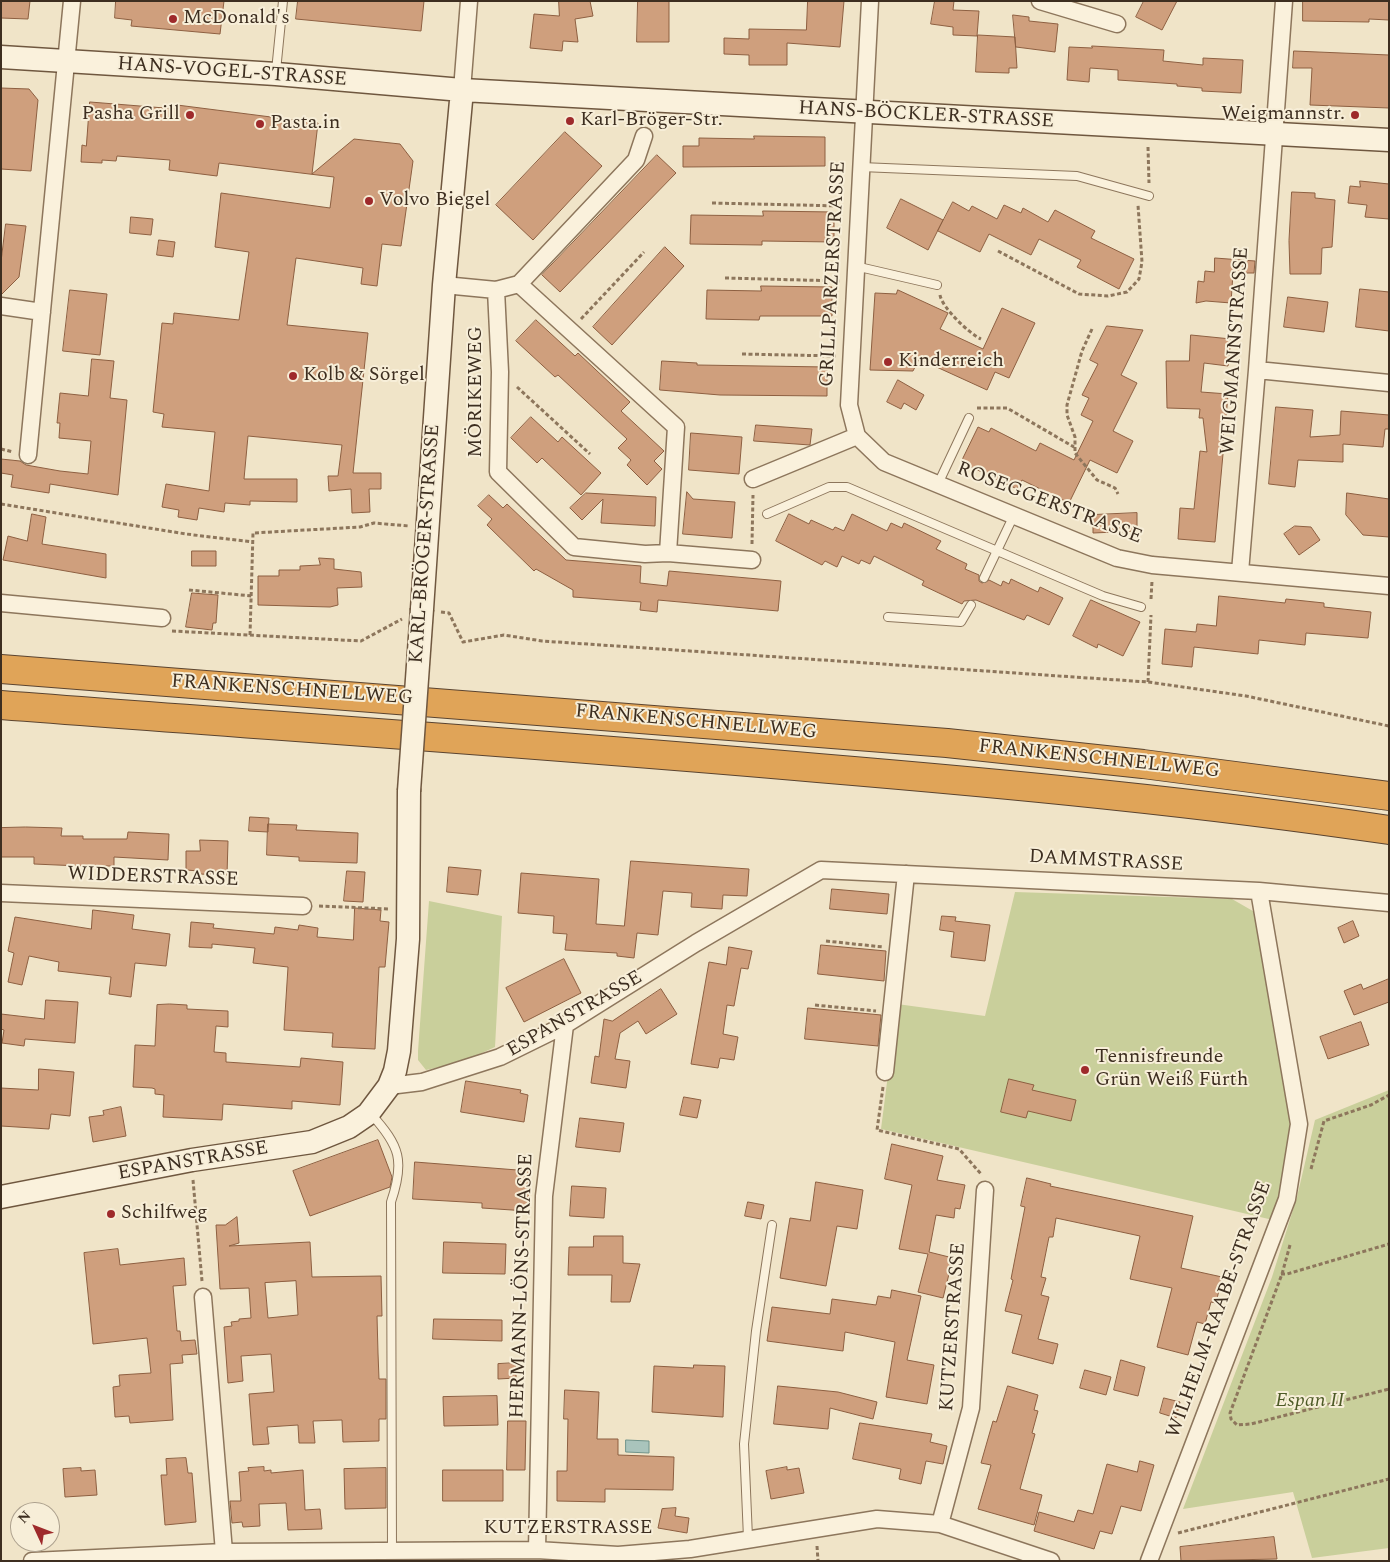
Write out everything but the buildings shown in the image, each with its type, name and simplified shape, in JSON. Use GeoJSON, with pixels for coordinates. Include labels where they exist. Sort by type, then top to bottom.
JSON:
{"type":"FeatureCollection","features":[{"type":"Feature","properties":{"kind":"highway","name":"FRANKENSCHNELLWEG"},"geometry":{"type":"LineString","coordinates":[[1,669],[947,743],[1143,764],[1389,796]]}},
{"type":"Feature","properties":{"kind":"highway","name":"FRANKENSCHNELLWEG"},"geometry":{"type":"LineString","coordinates":[[1,706],[715,759],[925,777],[1138,797],[1389,830]]}},
{"type":"Feature","properties":{"kind":"street"},"geometry":{"type":"LineString","coordinates":[[28,455],[72,1]]}},
{"type":"Feature","properties":{"kind":"street","name":"KARL-BRÖGER-STRASSE"},"geometry":{"type":"LineString","coordinates":[[389,1086],[395,1071],[399,1051],[408,939],[409,791],[444,285],[469,1]]}},
{"type":"Feature","properties":{"kind":"street","name":"GRILLPARZERSTRASSE"},"geometry":{"type":"LineString","coordinates":[[857,436],[849,405],[854,274],[870,1]]}},
{"type":"Feature","properties":{"kind":"street"},"geometry":{"type":"LineString","coordinates":[[1040,1],[1117,24]]}},
{"type":"Feature","properties":{"kind":"street","name":"WEIGMANNSTRASSE"},"geometry":{"type":"LineString","coordinates":[[1240,572],[1284,1]]}},
{"type":"Feature","properties":{"kind":"street","name":"HANS-VOGEL-STRASSE"},"geometry":{"type":"LineString","coordinates":[[1,57],[276,74],[462,90]]}},
{"type":"Feature","properties":{"kind":"street","name":"HANS-BÖCKLER-STRASSE"},"geometry":{"type":"LineString","coordinates":[[462,90],[1389,140]]}},
{"type":"Feature","properties":{"kind":"street"},"geometry":{"type":"LineString","coordinates":[[444,285],[496,290],[519,284],[636,160],[644,136]]}},
{"type":"Feature","properties":{"kind":"street"},"geometry":{"type":"LineString","coordinates":[[519,284],[676,427],[668,553]]}},
{"type":"Feature","properties":{"kind":"street","name":"MÖRIKEWEG"},"geometry":{"type":"LineString","coordinates":[[496,290],[500,372],[498,472],[574,547],[645,554],[668,553],[752,560]]}},
{"type":"Feature","properties":{"kind":"street"},"geometry":{"type":"LineString","coordinates":[[1,306],[42,312]]}},
{"type":"Feature","properties":{"kind":"street"},"geometry":{"type":"LineString","coordinates":[[1257,370],[1389,384]]}},
{"type":"Feature","properties":{"kind":"street"},"geometry":{"type":"LineString","coordinates":[[753,479],[857,436]]}},
{"type":"Feature","properties":{"kind":"street","name":"ROSEGGERSTRASSE"},"geometry":{"type":"LineString","coordinates":[[857,436],[884,462],[1117,558],[1152,566],[1389,586]]}},
{"type":"Feature","properties":{"kind":"street"},"geometry":{"type":"LineString","coordinates":[[1,603],[162,618]]}},
{"type":"Feature","properties":{"kind":"street","name":"DAMMSTRASSE"},"geometry":{"type":"LineString","coordinates":[[820,870],[1259,891],[1389,902]]}},
{"type":"Feature","properties":{"kind":"street","name":"ESPANSTRASSE"},"geometry":{"type":"LineString","coordinates":[[1,1197],[192,1160],[312,1142],[349,1127],[370,1112],[389,1086],[422,1082],[500,1057],[564,1025],[696,943],[820,870]]}},
{"type":"Feature","properties":{"kind":"street"},"geometry":{"type":"LineString","coordinates":[[885,1072],[906,874]]}},
{"type":"Feature","properties":{"kind":"street","name":"WILHELM-RAABE-STRASSE"},"geometry":{"type":"LineString","coordinates":[[1149,1561],[1287,1199],[1299,1124],[1259,891]]}},
{"type":"Feature","properties":{"kind":"street","name":"WIDDERSTRASSE"},"geometry":{"type":"LineString","coordinates":[[1,893],[303,906]]}},
{"type":"Feature","properties":{"kind":"street","name":"HERMANN-LÖNS-STRASSE"},"geometry":{"type":"LineString","coordinates":[[537,1550],[544,1196],[564,1025]]}},
{"type":"Feature","properties":{"kind":"street","name":"KUTZERSTRASSE"},"geometry":{"type":"LineString","coordinates":[[940,1524],[971,1408],[985,1190]]}},
{"type":"Feature","properties":{"kind":"street"},"geometry":{"type":"LineString","coordinates":[[203,1297],[224,1552]]}},
{"type":"Feature","properties":{"kind":"street","name":"KUTZERSTRASSE"},"geometry":{"type":"LineString","coordinates":[[32,1561],[224,1552],[537,1550],[618,1555],[690,1549],[748,1538],[877,1519],[940,1524],[1051,1561]]}},
{"type":"Feature","properties":{"kind":"lane"},"geometry":{"type":"LineString","coordinates":[[276,74],[283,1]]}},
{"type":"Feature","properties":{"kind":"lane"},"geometry":{"type":"LineString","coordinates":[[860,167],[1077,176],[1149,196]]}},
{"type":"Feature","properties":{"kind":"lane"},"geometry":{"type":"LineString","coordinates":[[854,274],[938,285]]}},
{"type":"Feature","properties":{"kind":"lane"},"geometry":{"type":"LineString","coordinates":[[938,484],[969,418]]}},
{"type":"Feature","properties":{"kind":"lane"},"geometry":{"type":"LineString","coordinates":[[767,514],[829,487],[847,487],[1103,596],[1141,607]]}},
{"type":"Feature","properties":{"kind":"lane"},"geometry":{"type":"LineString","coordinates":[[984,578],[1014,515]]}},
{"type":"Feature","properties":{"kind":"lane"},"geometry":{"type":"LineString","coordinates":[[888,617],[961,622],[970,605]]}},
{"type":"Feature","properties":{"kind":"lane"},"geometry":{"type":"LineString","coordinates":[[370,1112],[388,1132],[400,1161],[399,1178],[391,1202],[392,1552]]}},
{"type":"Feature","properties":{"kind":"lane"},"geometry":{"type":"LineString","coordinates":[[748,1538],[744,1444],[756,1332],[772,1225]]}},
{"type":"Feature","properties":{"kind":"path"},"geometry":{"type":"LineString","coordinates":[[1148,128],[1149,196]]}},
{"type":"Feature","properties":{"kind":"path"},"geometry":{"type":"LineString","coordinates":[[998,251],[1079,294],[1108,296],[1127,292],[1139,279],[1142,262],[1137,193]]}},
{"type":"Feature","properties":{"kind":"path"},"geometry":{"type":"LineString","coordinates":[[712,203],[858,206]]}},
{"type":"Feature","properties":{"kind":"path"},"geometry":{"type":"LineString","coordinates":[[570,330],[644,252]]}},
{"type":"Feature","properties":{"kind":"path"},"geometry":{"type":"LineString","coordinates":[[725,278],[854,274]]}},
{"type":"Feature","properties":{"kind":"path"},"geometry":{"type":"LineString","coordinates":[[938,285],[940,300],[969,330],[981,339]]}},
{"type":"Feature","properties":{"kind":"path"},"geometry":{"type":"LineString","coordinates":[[1092,329],[1082,351],[1067,406],[1067,415],[1075,437],[1075,453],[1097,480],[1115,488],[1118,494]]}},
{"type":"Feature","properties":{"kind":"path"},"geometry":{"type":"LineString","coordinates":[[742,354],[851,356]]}},
{"type":"Feature","properties":{"kind":"path"},"geometry":{"type":"LineString","coordinates":[[500,372],[590,454]]}},
{"type":"Feature","properties":{"kind":"path"},"geometry":{"type":"LineString","coordinates":[[969,418],[975,408],[1007,408],[1074,447]]}},
{"type":"Feature","properties":{"kind":"path"},"geometry":{"type":"LineString","coordinates":[[752,560],[753,479]]}},
{"type":"Feature","properties":{"kind":"path"},"geometry":{"type":"LineString","coordinates":[[1,504],[186,534],[253,542]]}},
{"type":"Feature","properties":{"kind":"path"},"geometry":{"type":"LineString","coordinates":[[250,635],[253,532],[360,527],[374,523],[427,528]]}},
{"type":"Feature","properties":{"kind":"path"},"geometry":{"type":"LineString","coordinates":[[1151,601],[1152,566]]}},
{"type":"Feature","properties":{"kind":"path"},"geometry":{"type":"LineString","coordinates":[[189,590],[252,596]]}},
{"type":"Feature","properties":{"kind":"path"},"geometry":{"type":"LineString","coordinates":[[162,618],[167,631],[361,641],[422,609],[448,614],[463,642],[504,635],[552,642],[1148,682],[1246,696],[1389,726]]}},
{"type":"Feature","properties":{"kind":"path"},"geometry":{"type":"LineString","coordinates":[[1148,682],[1151,610]]}},
{"type":"Feature","properties":{"kind":"path"},"geometry":{"type":"LineString","coordinates":[[303,906],[408,909]]}},
{"type":"Feature","properties":{"kind":"path"},"geometry":{"type":"LineString","coordinates":[[826,941],[898,948]]}},
{"type":"Feature","properties":{"kind":"path"},"geometry":{"type":"LineString","coordinates":[[814,1005],[891,1013]]}},
{"type":"Feature","properties":{"kind":"path"},"geometry":{"type":"LineString","coordinates":[[885,1072],[877,1130],[959,1149],[988,1183],[985,1190]]}},
{"type":"Feature","properties":{"kind":"path"},"geometry":{"type":"LineString","coordinates":[[1308,1179],[1324,1122],[1371,1105],[1389,1095]]}},
{"type":"Feature","properties":{"kind":"path"},"geometry":{"type":"LineString","coordinates":[[192,1160],[203,1297]]}},
{"type":"Feature","properties":{"kind":"path"},"geometry":{"type":"LineString","coordinates":[[1292,1236],[1282,1274],[1230,1413],[1231,1419],[1237,1425],[1251,1424],[1389,1389]]}},
{"type":"Feature","properties":{"kind":"path"},"geometry":{"type":"LineString","coordinates":[[1260,1273],[1287,1274],[1389,1244]]}},
{"type":"Feature","properties":{"kind":"path"},"geometry":{"type":"LineString","coordinates":[[1158,1538],[1389,1478]]}},
{"type":"Feature","properties":{"kind":"green space","name":"Tennisfreunde Grün Weiß Fürth"},"geometry":{"type":"Polygon","coordinates":[[[1015,892],[1232,899],[1258,914],[1291,1124],[1282,1195],[1273,1220],[881,1129],[897,1004],[985,1016],[1015,892]]]}},
{"type":"Feature","properties":{"kind":"green space"},"geometry":{"type":"Polygon","coordinates":[[[429,901],[502,916],[495,1047],[462,1062],[426,1070],[418,1060],[418,1051],[429,901]]]}},
{"type":"Feature","properties":{"kind":"green space","name":"Espan II"},"geometry":{"type":"Polygon","coordinates":[[[1389,1090],[1389,1548],[1312,1558],[1293,1492],[1183,1509],[1272,1277],[1297,1197],[1315,1120],[1389,1090]]]}},
{"type":"Feature","properties":{"kind":"water"},"geometry":{"type":"Polygon","coordinates":[[[626,1440],[649,1441],[649,1453],[626,1452],[626,1440]]]}},
{"type":"Feature","properties":{"kind":"place","name":"McDonald's"},"geometry":{"type":"Point","coordinates":[173,19]}},
{"type":"Feature","properties":{"kind":"place","name":"Pasha Grill"},"geometry":{"type":"Point","coordinates":[190,115]}},
{"type":"Feature","properties":{"kind":"place","name":"Weigmannstr."},"geometry":{"type":"Point","coordinates":[1355,115]}},
{"type":"Feature","properties":{"kind":"place","name":"Karl-Bröger-Str."},"geometry":{"type":"Point","coordinates":[570,121]}},
{"type":"Feature","properties":{"kind":"place","name":"Pasta.in"},"geometry":{"type":"Point","coordinates":[260,124]}},
{"type":"Feature","properties":{"kind":"place","name":"Volvo Biegel"},"geometry":{"type":"Point","coordinates":[369,201]}},
{"type":"Feature","properties":{"kind":"place","name":"Kinderreich"},"geometry":{"type":"Point","coordinates":[888,362]}},
{"type":"Feature","properties":{"kind":"place","name":"Kolb & Sörgel"},"geometry":{"type":"Point","coordinates":[293,376]}},
{"type":"Feature","properties":{"kind":"place","name":"Tennisfreunde Grün Weiß Fürth"},"geometry":{"type":"Point","coordinates":[1085,1070]}},
{"type":"Feature","properties":{"kind":"place","name":"Schilfweg"},"geometry":{"type":"Point","coordinates":[111,1214]}}]}
